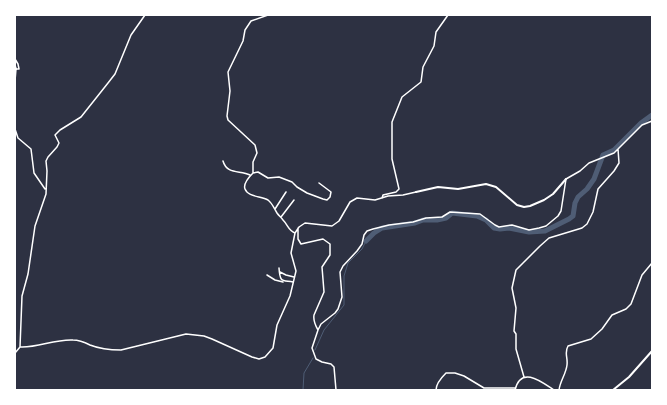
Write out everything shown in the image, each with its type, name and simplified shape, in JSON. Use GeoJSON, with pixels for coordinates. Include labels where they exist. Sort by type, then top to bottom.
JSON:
{"type":"FeatureCollection","features":[{"type":"Feature","properties":{"kind":"street"},"geometry":{"type":"LineString","coordinates":[[15,353],[20,347],[22,296],[28,274],[35,226],[46,197],[46,161],[59,143],[55,137],[56,132],[80,117],[99,96],[115,74],[131,35],[145,15]]}},
{"type":"Feature","properties":{"kind":"street"},"geometry":{"type":"LineString","coordinates":[[253,173],[253,162],[257,154],[255,145],[228,120],[227,116],[230,91],[228,72],[243,41],[245,30],[249,24],[255,19],[268,15]]}},
{"type":"Feature","properties":{"kind":"street"},"geometry":{"type":"LineString","coordinates":[[382,198],[383,195],[396,192],[399,189],[392,159],[392,122],[402,97],[421,82],[423,67],[434,46],[436,32],[448,15]]}},
{"type":"Feature","properties":{"kind":"street"},"geometry":{"type":"LineString","coordinates":[[15,59],[19,69],[16,69]]}},
{"type":"Feature","properties":{"kind":"street"},"geometry":{"type":"LineString","coordinates":[[15,66],[15,81]]}},
{"type":"Feature","properties":{"kind":"street"},"geometry":{"type":"LineString","coordinates":[[20,347],[56,340],[71,340],[85,342],[112,350],[121,350],[186,334],[208,337],[244,354],[259,359],[265,357],[273,348],[278,326],[290,296],[296,271],[292,253],[296,233],[302,224],[332,226],[339,221],[350,202],[357,198],[375,200],[388,196],[403,195],[438,187],[458,189],[486,184],[496,187],[517,205],[524,207],[530,206],[553,194],[566,179],[597,159],[608,156],[618,149],[642,125],[652,121]]}},
{"type":"Feature","properties":{"kind":"street"},"geometry":{"type":"LineString","coordinates":[[15,129],[18,138],[31,150],[34,173],[46,190]]}},
{"type":"Feature","properties":{"kind":"street"},"geometry":{"type":"LineString","coordinates":[[524,377],[516,349],[516,334],[514,331],[516,308],[512,288],[516,270],[549,238],[582,228],[587,224],[593,212],[598,189],[619,163],[618,149]]}},
{"type":"Feature","properties":{"kind":"street"},"geometry":{"type":"LineString","coordinates":[[223,161],[228,170],[233,172],[244,172],[250,175]]}},
{"type":"Feature","properties":{"kind":"street"},"geometry":{"type":"LineString","coordinates":[[296,233],[291,232],[284,220],[280,217],[268,200],[245,190],[246,183],[250,175],[258,172],[268,178],[278,177],[292,182],[307,194],[327,200],[331,195],[330,192],[319,183]]}},
{"type":"Feature","properties":{"kind":"street"},"geometry":{"type":"LineString","coordinates":[[336,390],[334,367],[331,364],[316,359],[312,348],[321,324],[338,309],[342,297],[340,272],[343,266],[362,244],[364,235],[367,231],[426,218],[442,217],[450,212],[480,214],[495,225],[499,226],[512,226],[529,230],[539,228],[546,226],[558,216],[561,211],[566,179]]}},
{"type":"Feature","properties":{"kind":"street"},"geometry":{"type":"LineString","coordinates":[[275,209],[286,192]]}},
{"type":"Feature","properties":{"kind":"street"},"geometry":{"type":"LineString","coordinates":[[280,217],[294,200]]}},
{"type":"Feature","properties":{"kind":"street"},"geometry":{"type":"LineString","coordinates":[[298,228],[298,239],[301,244],[323,239],[330,244],[330,255],[322,267],[324,292],[313,319],[318,330]]}},
{"type":"Feature","properties":{"kind":"street"},"geometry":{"type":"LineString","coordinates":[[559,390],[567,364],[565,351],[568,346],[592,339],[602,330],[612,315],[626,309],[633,299],[642,275],[652,263]]}},
{"type":"Feature","properties":{"kind":"street"},"geometry":{"type":"LineString","coordinates":[[279,268],[284,282]]}},
{"type":"Feature","properties":{"kind":"street"},"geometry":{"type":"LineString","coordinates":[[280,272],[294,277]]}},
{"type":"Feature","properties":{"kind":"street"},"geometry":{"type":"LineString","coordinates":[[267,275],[274,280],[293,282]]}},
{"type":"Feature","properties":{"kind":"street"},"geometry":{"type":"LineString","coordinates":[[612,390],[636,370],[652,351]]}},
{"type":"Feature","properties":{"kind":"street"},"geometry":{"type":"LineString","coordinates":[[436,390],[438,383],[446,372],[455,372],[484,388],[515,389],[524,377],[527,376],[537,378],[554,390]]}},
{"type":"Feature","properties":{"kind":"waterway"},"geometry":{"type":"LineString","coordinates":[[366,241],[382,228],[415,223],[423,220],[437,220],[446,218],[452,213],[477,216],[486,220],[494,228],[509,228],[529,232],[545,231],[573,216],[575,203],[578,197],[587,189],[594,179],[603,155],[614,150],[641,123],[652,115]]}},
{"type":"Feature","properties":{"kind":"waterway"},"geometry":{"type":"LineString","coordinates":[[315,350],[324,330],[344,305],[344,276],[348,263],[362,249],[366,241]]}},
{"type":"Feature","properties":{"kind":"waterway"},"geometry":{"type":"LineString","coordinates":[[303,390],[304,373],[313,358]]}}]}
